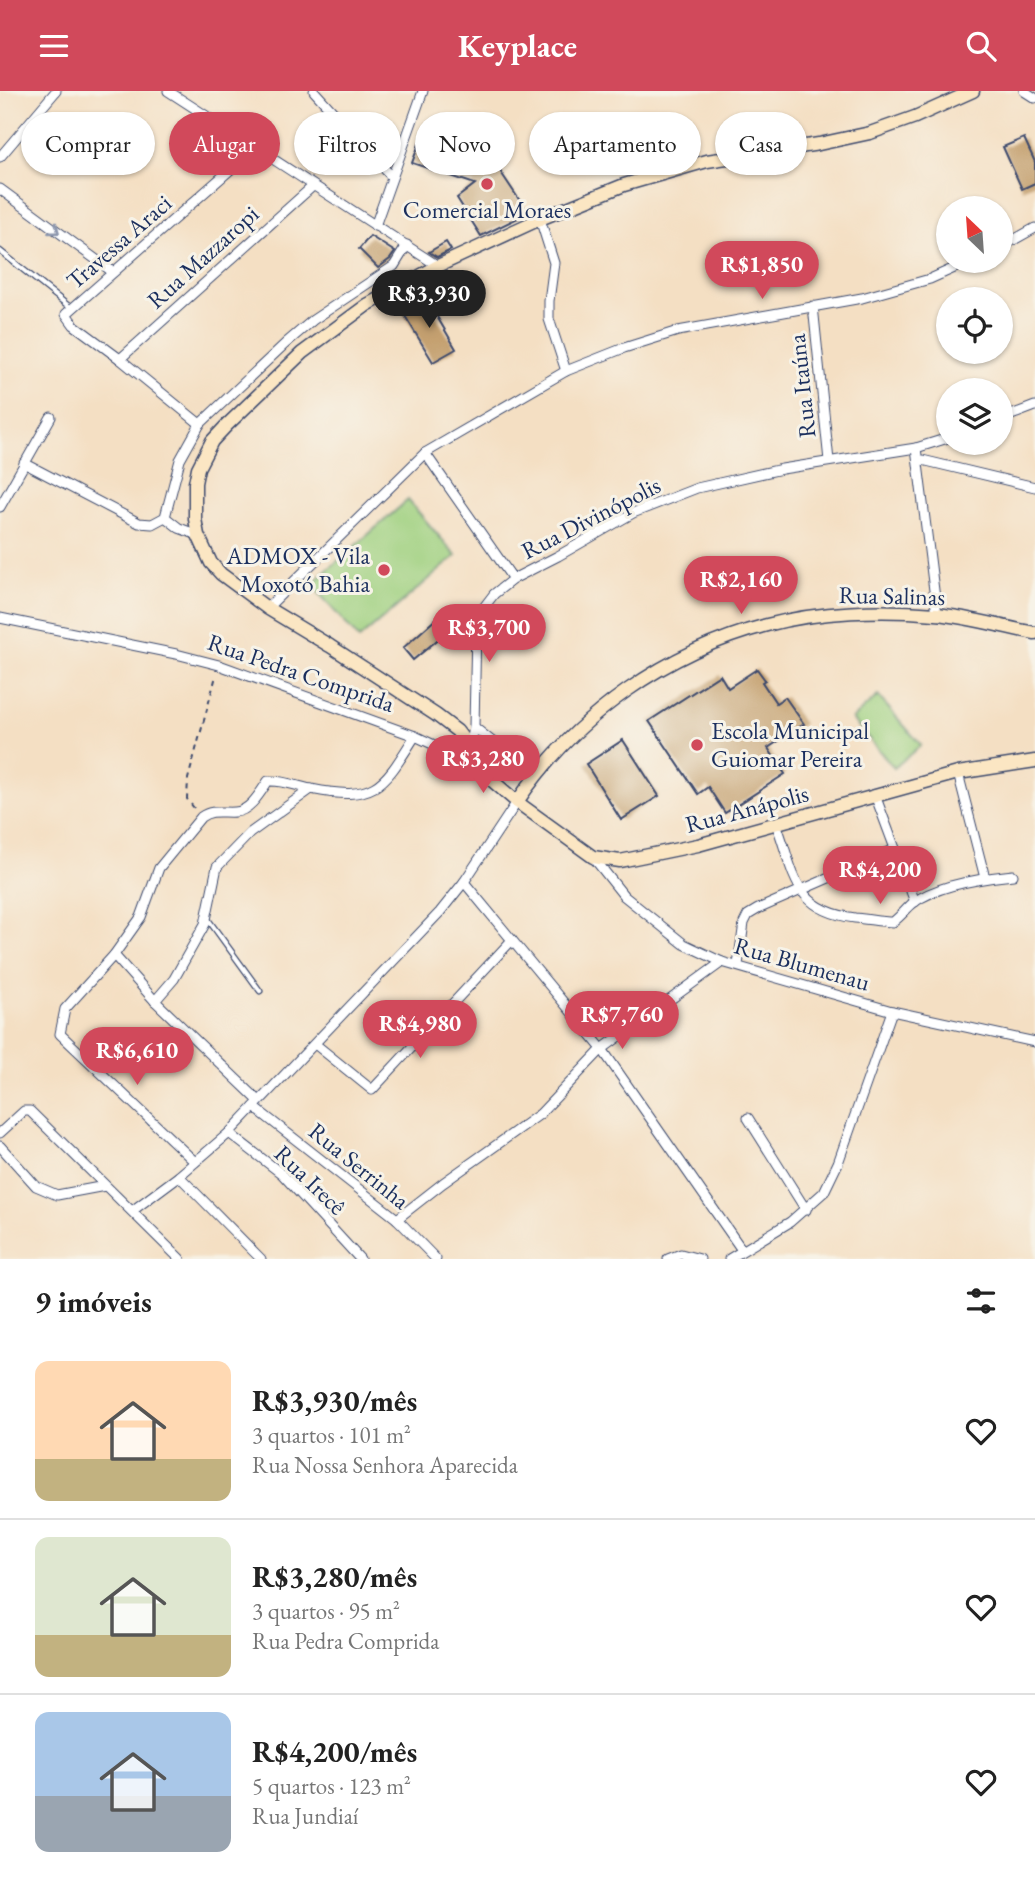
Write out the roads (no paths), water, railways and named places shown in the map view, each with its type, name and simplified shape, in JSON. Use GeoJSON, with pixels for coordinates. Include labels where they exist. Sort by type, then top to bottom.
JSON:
{"type":"FeatureCollection","features":[{"type":"Feature","properties":{"kind":"street"},"geometry":{"type":"LineString","coordinates":[[0,157],[56,91]]}},
{"type":"Feature","properties":{"kind":"street"},"geometry":{"type":"LineString","coordinates":[[168,91],[200,112]]}},
{"type":"Feature","properties":{"kind":"street"},"geometry":{"type":"LineString","coordinates":[[314,91],[391,176]]}},
{"type":"Feature","properties":{"kind":"street"},"geometry":{"type":"LineString","coordinates":[[375,226],[424,91]]}},
{"type":"Feature","properties":{"kind":"street"},"geometry":{"type":"LineString","coordinates":[[474,762],[470,748],[457,731],[436,715],[267,608],[221,574],[211,563],[198,535],[195,483],[201,459],[212,441],[302,353],[367,305],[438,266],[540,219],[625,185],[672,170],[707,161],[819,144],[870,133],[915,117],[973,91]]}},
{"type":"Feature","properties":{"kind":"street"},"geometry":{"type":"LineString","coordinates":[[1024,91],[1035,98]]}},
{"type":"Feature","properties":{"kind":"street"},"geometry":{"type":"LineString","coordinates":[[280,164],[438,266]]}},
{"type":"Feature","properties":{"kind":"street","name":"Travessa Araci"},"geometry":{"type":"LineString","coordinates":[[72,309],[224,175]]}},
{"type":"Feature","properties":{"kind":"street","name":"Rua Mazzaropi"},"geometry":{"type":"LineString","coordinates":[[120,359],[313,185]]}},
{"type":"Feature","properties":{"kind":"street"},"geometry":{"type":"LineString","coordinates":[[0,189],[113,272]]}},
{"type":"Feature","properties":{"kind":"street"},"geometry":{"type":"LineString","coordinates":[[540,219],[554,263],[548,301],[549,320],[566,371]]}},
{"type":"Feature","properties":{"kind":"street"},"geometry":{"type":"LineString","coordinates":[[1013,240],[1035,228]]}},
{"type":"Feature","properties":{"kind":"street"},"geometry":{"type":"LineString","coordinates":[[24,463],[139,523],[152,524],[165,517],[180,460],[200,424],[313,320],[394,266],[407,245]]}},
{"type":"Feature","properties":{"kind":"street"},"geometry":{"type":"LineString","coordinates":[[267,608],[425,453],[566,371],[624,348],[678,331],[862,298],[943,273]]}},
{"type":"Feature","properties":{"kind":"street","name":"Rua Itaúna"},"geometry":{"type":"LineString","coordinates":[[813,306],[829,461]]}},
{"type":"Feature","properties":{"kind":"street"},"geometry":{"type":"LineString","coordinates":[[72,309],[66,314],[68,319],[200,424]]}},
{"type":"Feature","properties":{"kind":"street"},"geometry":{"type":"LineString","coordinates":[[1013,414],[1035,406]]}},
{"type":"Feature","properties":{"kind":"street"},"geometry":{"type":"LineString","coordinates":[[0,507],[4,490],[24,463],[51,417]]}},
{"type":"Feature","properties":{"kind":"street","name":"Rua Divinópolis"},"geometry":{"type":"LineString","coordinates":[[470,748],[474,727],[476,628],[481,611],[494,594],[513,579],[633,513],[696,488],[782,469],[916,448],[936,442]]}},
{"type":"Feature","properties":{"kind":"street"},"geometry":{"type":"LineString","coordinates":[[916,448],[937,614]]}},
{"type":"Feature","properties":{"kind":"street"},"geometry":{"type":"LineString","coordinates":[[425,453],[513,579]]}},
{"type":"Feature","properties":{"kind":"street"},"geometry":{"type":"LineString","coordinates":[[918,459],[1035,487]]}},
{"type":"Feature","properties":{"kind":"street"},"geometry":{"type":"LineString","coordinates":[[165,517],[179,528],[198,535]]}},
{"type":"Feature","properties":{"kind":"street","name":"Rua Salinas"},"geometry":{"type":"LineString","coordinates":[[517,802],[535,776],[583,726],[630,687],[696,651],[769,624],[823,615],[937,614],[1035,633]]}},
{"type":"Feature","properties":{"kind":"street","name":"Rua Pedra Comprida"},"geometry":{"type":"LineString","coordinates":[[0,618],[219,665],[415,736],[474,762],[517,802],[593,857]]}},
{"type":"Feature","properties":{"kind":"street"},"geometry":{"type":"LineString","coordinates":[[474,727],[535,776]]}},
{"type":"Feature","properties":{"kind":"street"},"geometry":{"type":"LineString","coordinates":[[195,1162],[60,1034],[65,1009],[114,955],[141,917],[159,868],[208,811],[238,812],[256,800],[268,781],[283,780],[311,789],[355,793],[373,790],[392,773],[415,736]]}},
{"type":"Feature","properties":{"kind":"street","name":"Rua Anápolis"},"geometry":{"type":"LineString","coordinates":[[593,857],[620,861],[698,845],[958,773],[1035,761]]}},
{"type":"Feature","properties":{"kind":"street"},"geometry":{"type":"LineString","coordinates":[[958,773],[985,878]]}},
{"type":"Feature","properties":{"kind":"street"},"geometry":{"type":"LineString","coordinates":[[155,1001],[174,979],[206,917],[217,867],[250,833],[311,789]]}},
{"type":"Feature","properties":{"kind":"street"},"geometry":{"type":"LineString","coordinates":[[875,795],[915,902]]}},
{"type":"Feature","properties":{"kind":"street"},"geometry":{"type":"LineString","coordinates":[[132,1211],[179,1176],[229,1133],[440,912],[464,882],[517,802]]}},
{"type":"Feature","properties":{"kind":"street"},"geometry":{"type":"LineString","coordinates":[[776,823],[801,891],[813,904],[833,915],[889,922],[898,918],[915,902],[939,891],[985,878],[1013,875]]}},
{"type":"Feature","properties":{"kind":"street"},"geometry":{"type":"LineString","coordinates":[[738,965],[744,923],[748,915],[895,849]]}},
{"type":"Feature","properties":{"kind":"street","name":"Rua Blumenau"},"geometry":{"type":"LineString","coordinates":[[593,857],[624,896],[684,944],[722,961],[892,1010],[1035,1042]]}},
{"type":"Feature","properties":{"kind":"street"},"geometry":{"type":"LineString","coordinates":[[464,882],[602,1049],[742,1250]]}},
{"type":"Feature","properties":{"kind":"street"},"geometry":{"type":"LineString","coordinates":[[315,1044],[372,1090],[512,940]]}},
{"type":"Feature","properties":{"kind":"street","name":"Rua Serrinha"},"geometry":{"type":"LineString","coordinates":[[114,955],[155,1001],[257,1104],[397,1219],[436,1259]]}},
{"type":"Feature","properties":{"kind":"street"},"geometry":{"type":"LineString","coordinates":[[397,1219],[540,1114],[602,1049],[722,961]]}},
{"type":"Feature","properties":{"kind":"street"},"geometry":{"type":"LineString","coordinates":[[729,1259],[790,1222],[824,1192],[838,1163],[892,1010]]}},
{"type":"Feature","properties":{"kind":"street"},"geometry":{"type":"LineString","coordinates":[[0,1133],[24,1111],[30,1111],[180,1259]]}},
{"type":"Feature","properties":{"kind":"street"},"geometry":{"type":"LineString","coordinates":[[748,1118],[806,1210]]}},
{"type":"Feature","properties":{"kind":"street","name":"Rua Irecê"},"geometry":{"type":"LineString","coordinates":[[229,1133],[282,1174],[360,1259]]}},
{"type":"Feature","properties":{"kind":"street"},"geometry":{"type":"LineString","coordinates":[[0,1146],[36,1186],[57,1195],[105,1186]]}},
{"type":"Feature","properties":{"kind":"street"},"geometry":{"type":"LineString","coordinates":[[179,1176],[261,1259]]}},
{"type":"Feature","properties":{"kind":"street"},"geometry":{"type":"LineString","coordinates":[[668,1259],[681,1254],[700,1259]]}},
{"type":"Feature","properties":{"kind":"lane"},"geometry":{"type":"LineString","coordinates":[[0,251],[72,309]]}},
{"type":"Feature","properties":{"kind":"lane"},"geometry":{"type":"LineString","coordinates":[[206,917],[260,991]]}},
{"type":"Feature","properties":{"kind":"place","name":"Comercial Moraes"},"geometry":{"type":"Point","coordinates":[487,184]}},
{"type":"Feature","properties":{"kind":"place","name":"ADMOX - Vila Moxotó Bahia"},"geometry":{"type":"Point","coordinates":[384,570]}},
{"type":"Feature","properties":{"kind":"place","name":"Escola Municipal Guiomar Pereira"},"geometry":{"type":"Point","coordinates":[697,745]}}]}
